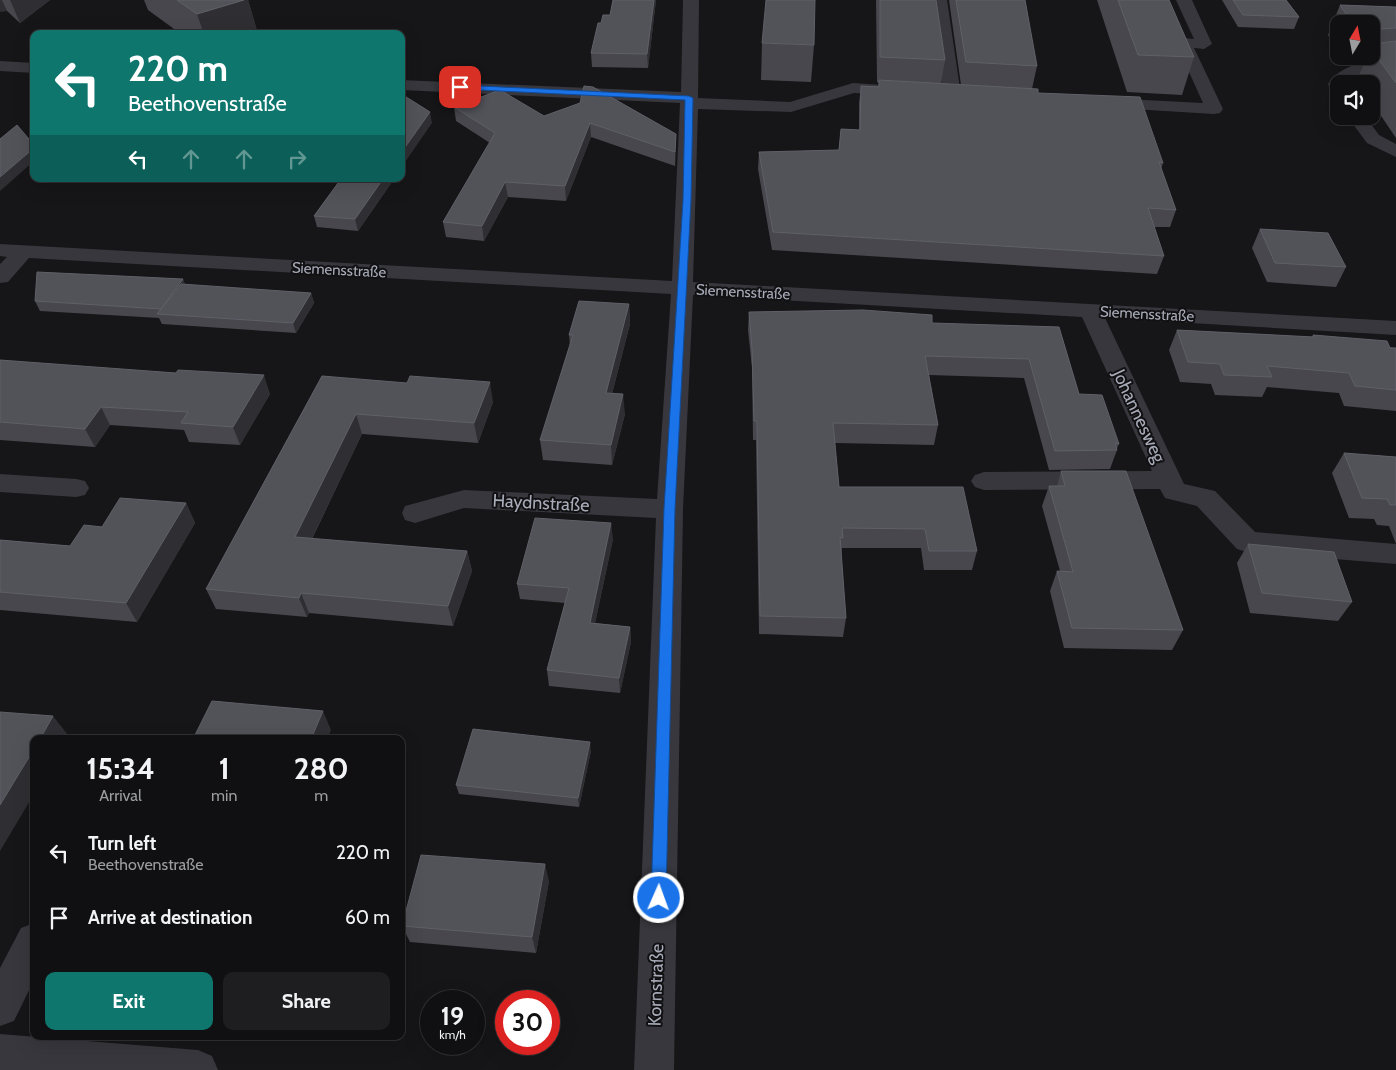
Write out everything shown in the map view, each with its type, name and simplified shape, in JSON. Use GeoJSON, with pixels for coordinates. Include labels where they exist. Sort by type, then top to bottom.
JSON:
{"type":"FeatureCollection","features":[{"type":"Feature","properties":{"kind":"street","name":"Kornstraße"},"geometry":{"type":"LineString","coordinates":[[654,1070],[670,509],[682,288],[692,0]]}},
{"type":"Feature","properties":{"kind":"street"},"geometry":{"type":"LineString","coordinates":[[933,94],[959,95],[939,0]]}},
{"type":"Feature","properties":{"kind":"street"},"geometry":{"type":"LineString","coordinates":[[1090,102],[1214,109],[1184,43],[1204,44],[1184,0]]}},
{"type":"Feature","properties":{"kind":"street"},"geometry":{"type":"LineString","coordinates":[[1343,75],[1366,66],[1396,64]]}},
{"type":"Feature","properties":{"kind":"street"},"geometry":{"type":"LineString","coordinates":[[0,66],[30,68]]}},
{"type":"Feature","properties":{"kind":"street"},"geometry":{"type":"LineString","coordinates":[[405,85],[791,107],[853,88],[914,92]]}},
{"type":"Feature","properties":{"kind":"street"},"geometry":{"type":"LineString","coordinates":[[1363,125],[1373,139],[1396,151]]}},
{"type":"Feature","properties":{"kind":"street","name":"Siemensstraße"},"geometry":{"type":"LineString","coordinates":[[0,250],[1396,328]]}},
{"type":"Feature","properties":{"kind":"street"},"geometry":{"type":"LineString","coordinates":[[0,277],[24,252]]}},
{"type":"Feature","properties":{"kind":"street","name":"Johannesweg"},"geometry":{"type":"LineString","coordinates":[[1090,311],[1174,491],[1206,498],[1247,542],[1396,554]]}},
{"type":"Feature","properties":{"kind":"street"},"geometry":{"type":"LineString","coordinates":[[984,481],[1169,480]]}},
{"type":"Feature","properties":{"kind":"street"},"geometry":{"type":"LineString","coordinates":[[0,482],[76,488]]}},
{"type":"Feature","properties":{"kind":"street","name":"Haydnstraße"},"geometry":{"type":"LineString","coordinates":[[415,513],[464,499],[670,509]]}},
{"type":"Feature","properties":{"kind":"street"},"geometry":{"type":"LineString","coordinates":[[0,1006],[30,949]]}},
{"type":"Feature","properties":{"kind":"street"},"geometry":{"type":"LineString","coordinates":[[0,1054],[196,1070]]}},
{"type":"Feature","properties":{"kind":"building"},"geometry":{"type":"Polygon","coordinates":[[[177,0],[244,0],[197,14],[177,0]]]}},
{"type":"Feature","properties":{"kind":"building"},"geometry":{"type":"Polygon","coordinates":[[[613,0],[654,0],[647,54],[591,53],[598,23],[601,23],[603,15],[610,15],[613,0]]]}},
{"type":"Feature","properties":{"kind":"building"},"geometry":{"type":"Polygon","coordinates":[[[766,0],[815,0],[814,45],[762,43],[766,0]]]}},
{"type":"Feature","properties":{"kind":"building"},"geometry":{"type":"Polygon","coordinates":[[[880,0],[936,0],[945,60],[880,57],[880,0]]]}},
{"type":"Feature","properties":{"kind":"building"},"geometry":{"type":"Polygon","coordinates":[[[956,0],[1025,0],[1037,66],[966,62],[956,0]]]}},
{"type":"Feature","properties":{"kind":"building"},"geometry":{"type":"Polygon","coordinates":[[[1118,0],[1169,0],[1194,57],[1138,55],[1118,0]]]}},
{"type":"Feature","properties":{"kind":"building"},"geometry":{"type":"Polygon","coordinates":[[[1233,0],[1286,0],[1299,17],[1243,15],[1233,0]]]}},
{"type":"Feature","properties":{"kind":"building"},"geometry":{"type":"Polygon","coordinates":[[[1340,5],[1396,7],[1396,28],[1380,29],[1380,15],[1347,15],[1340,5]]]}},
{"type":"Feature","properties":{"kind":"building"},"geometry":{"type":"Polygon","coordinates":[[[1396,41],[1396,83],[1380,61],[1380,43],[1396,41]]]}},
{"type":"Feature","properties":{"kind":"building"},"geometry":{"type":"Polygon","coordinates":[[[879,80],[1038,89],[1038,93],[1140,97],[1163,163],[1159,162],[1176,210],[1148,208],[1164,256],[773,232],[759,152],[839,150],[841,129],[860,130],[861,86],[879,87],[879,80]]]}},
{"type":"Feature","properties":{"kind":"building"},"geometry":{"type":"Polygon","coordinates":[[[584,86],[593,87],[676,134],[675,152],[590,123],[565,186],[505,182],[482,226],[443,222],[495,133],[454,107],[500,90],[544,116],[580,103],[584,86]]]}},
{"type":"Feature","properties":{"kind":"building"},"geometry":{"type":"Polygon","coordinates":[[[405,96],[430,112],[405,147],[405,96]]]}},
{"type":"Feature","properties":{"kind":"building"},"geometry":{"type":"Polygon","coordinates":[[[17,125],[30,140],[30,151],[0,177],[0,139],[17,125]]]}},
{"type":"Feature","properties":{"kind":"building"},"geometry":{"type":"Polygon","coordinates":[[[339,182],[381,182],[355,219],[314,216],[339,182]]]}},
{"type":"Feature","properties":{"kind":"building"},"geometry":{"type":"Polygon","coordinates":[[[1260,229],[1328,233],[1346,267],[1275,263],[1260,229]]]}},
{"type":"Feature","properties":{"kind":"building"},"geometry":{"type":"Polygon","coordinates":[[[37,272],[183,279],[161,309],[35,301],[37,272]]]}},
{"type":"Feature","properties":{"kind":"building"},"geometry":{"type":"Polygon","coordinates":[[[181,284],[311,293],[293,323],[157,314],[181,284]]]}},
{"type":"Feature","properties":{"kind":"building"},"geometry":{"type":"Polygon","coordinates":[[[579,301],[629,304],[606,393],[623,394],[611,445],[540,440],[573,335],[569,335],[579,301]]]}},
{"type":"Feature","properties":{"kind":"building"},"geometry":{"type":"Polygon","coordinates":[[[863,310],[932,315],[932,323],[1059,327],[1079,394],[1102,395],[1119,444],[1115,443],[1117,450],[1055,451],[1029,359],[925,356],[938,425],[833,423],[839,487],[963,487],[977,551],[929,551],[925,529],[842,528],[843,538],[840,537],[846,618],[760,616],[757,421],[754,421],[749,312],[863,310]]]}},
{"type":"Feature","properties":{"kind":"building"},"geometry":{"type":"Polygon","coordinates":[[[1177,330],[1314,337],[1313,335],[1387,341],[1390,348],[1396,348],[1396,390],[1355,386],[1349,373],[1267,366],[1272,377],[1224,375],[1220,364],[1188,362],[1177,330]]]}},
{"type":"Feature","properties":{"kind":"building"},"geometry":{"type":"Polygon","coordinates":[[[0,360],[176,373],[178,370],[264,375],[233,427],[181,423],[188,412],[101,407],[85,429],[0,422],[0,360]]]}},
{"type":"Feature","properties":{"kind":"building"},"geometry":{"type":"Polygon","coordinates":[[[322,376],[407,383],[410,376],[490,382],[474,423],[356,414],[295,537],[467,551],[448,606],[301,593],[299,598],[206,589],[322,376]]]}},
{"type":"Feature","properties":{"kind":"building"},"geometry":{"type":"Polygon","coordinates":[[[1344,453],[1396,457],[1396,505],[1390,505],[1387,499],[1362,498],[1344,453]]]}},
{"type":"Feature","properties":{"kind":"building"},"geometry":{"type":"Polygon","coordinates":[[[1061,471],[1126,471],[1183,630],[1072,628],[1057,571],[1073,572],[1049,486],[1065,486],[1061,471]]]}},
{"type":"Feature","properties":{"kind":"building"},"geometry":{"type":"Polygon","coordinates":[[[120,498],[186,503],[126,603],[0,592],[0,540],[70,546],[84,525],[102,527],[120,498]]]}},
{"type":"Feature","properties":{"kind":"building"},"geometry":{"type":"Polygon","coordinates":[[[535,518],[611,523],[590,623],[630,627],[619,678],[547,670],[569,588],[517,584],[535,518]]]}},
{"type":"Feature","properties":{"kind":"building"},"geometry":{"type":"Polygon","coordinates":[[[1248,544],[1334,552],[1352,602],[1262,593],[1248,544]]]}},
{"type":"Feature","properties":{"kind":"building"},"geometry":{"type":"Polygon","coordinates":[[[212,701],[323,711],[313,735],[195,735],[212,701]]]}},
{"type":"Feature","properties":{"kind":"building"},"geometry":{"type":"Polygon","coordinates":[[[0,712],[53,716],[42,735],[30,735],[30,756],[0,805],[0,712]]]}},
{"type":"Feature","properties":{"kind":"building"},"geometry":{"type":"Polygon","coordinates":[[[473,729],[590,742],[578,798],[456,785],[473,729]]]}},
{"type":"Feature","properties":{"kind":"building"},"geometry":{"type":"Polygon","coordinates":[[[421,855],[545,864],[532,937],[405,926],[405,915],[421,855]]]}},
{"type":"Feature","properties":{"kind":"route"},"geometry":{"type":"LineString","coordinates":[[460,87],[689,98],[687,200],[670,509],[659,898]]}}]}
